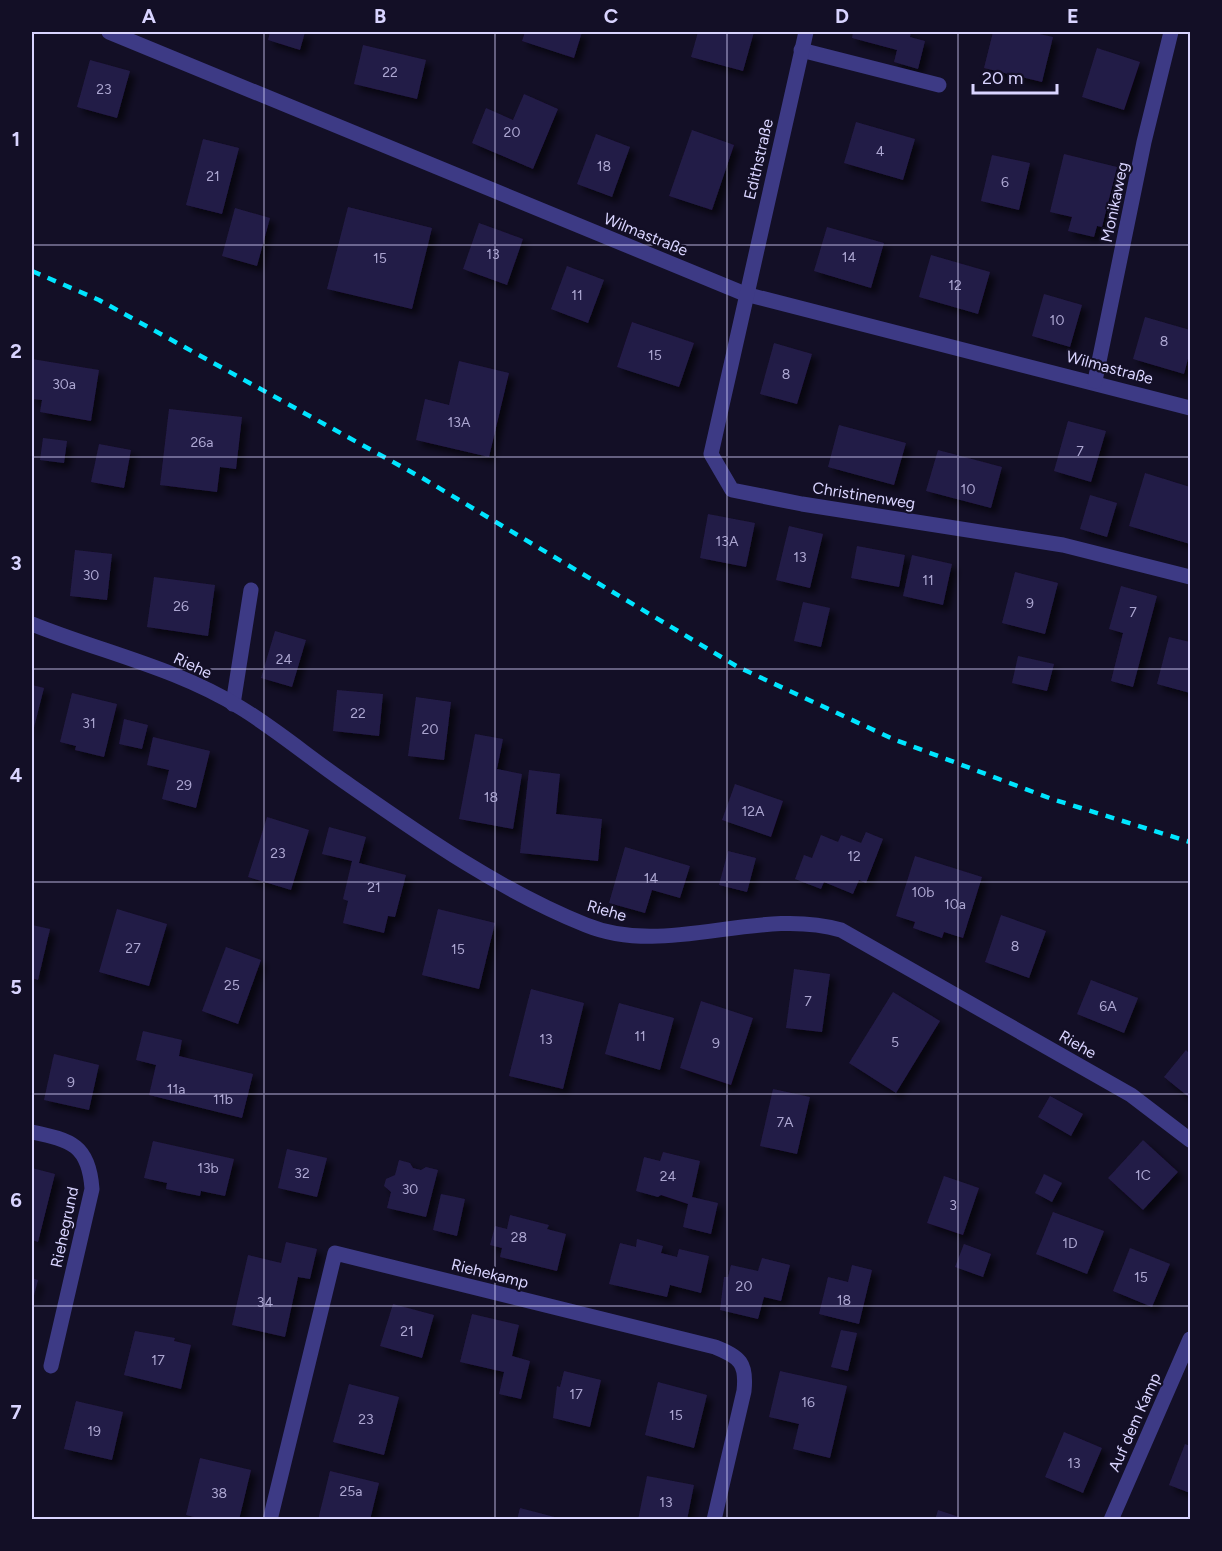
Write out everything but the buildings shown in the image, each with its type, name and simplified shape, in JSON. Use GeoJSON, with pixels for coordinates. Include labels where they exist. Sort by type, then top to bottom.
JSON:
{"type":"FeatureCollection","features":[{"type":"Feature","properties":{"kind":"street","name":"Wilmastraße"},"geometry":{"type":"LineString","coordinates":[[109,32],[745,294],[1095,381],[1191,408]]}},
{"type":"Feature","properties":{"kind":"street","name":"Edithstraße"},"geometry":{"type":"LineString","coordinates":[[745,294],[806,32]]}},
{"type":"Feature","properties":{"kind":"street","name":"Monikaweg"},"geometry":{"type":"LineString","coordinates":[[1095,381],[1144,142],[1171,32]]}},
{"type":"Feature","properties":{"kind":"street"},"geometry":{"type":"LineString","coordinates":[[801,50],[939,86]]}},
{"type":"Feature","properties":{"kind":"street","name":"Christinenweg"},"geometry":{"type":"LineString","coordinates":[[745,294],[711,454],[732,489],[801,504],[1064,545],[1191,577]]}},
{"type":"Feature","properties":{"kind":"street"},"geometry":{"type":"LineString","coordinates":[[233,704],[251,590]]}},
{"type":"Feature","properties":{"kind":"street","name":"Riehe"},"geometry":{"type":"LineString","coordinates":[[32,624],[82,644],[167,672],[233,704],[345,782],[495,881],[587,926],[625,935],[674,934],[792,923],[826,925],[841,930],[1131,1095],[1191,1140]]}},
{"type":"Feature","properties":{"kind":"street","name":"Riehegrund"},"geometry":{"type":"LineString","coordinates":[[32,1132],[66,1139],[82,1151],[91,1167],[92,1189],[51,1366]]}},
{"type":"Feature","properties":{"kind":"street","name":"Riehekamp"},"geometry":{"type":"LineString","coordinates":[[270,1520],[335,1253],[715,1347],[732,1354],[741,1362],[746,1376],[714,1520]]}},
{"type":"Feature","properties":{"kind":"street","name":"Auf dem Kamp"},"geometry":{"type":"LineString","coordinates":[[1111,1520],[1191,1339]]}},
{"type":"Feature","properties":{"kind":"railway"},"geometry":{"type":"LineString","coordinates":[[32,271],[99,300],[424,479],[738,667],[893,739],[1052,799],[1190,842]]}}]}
